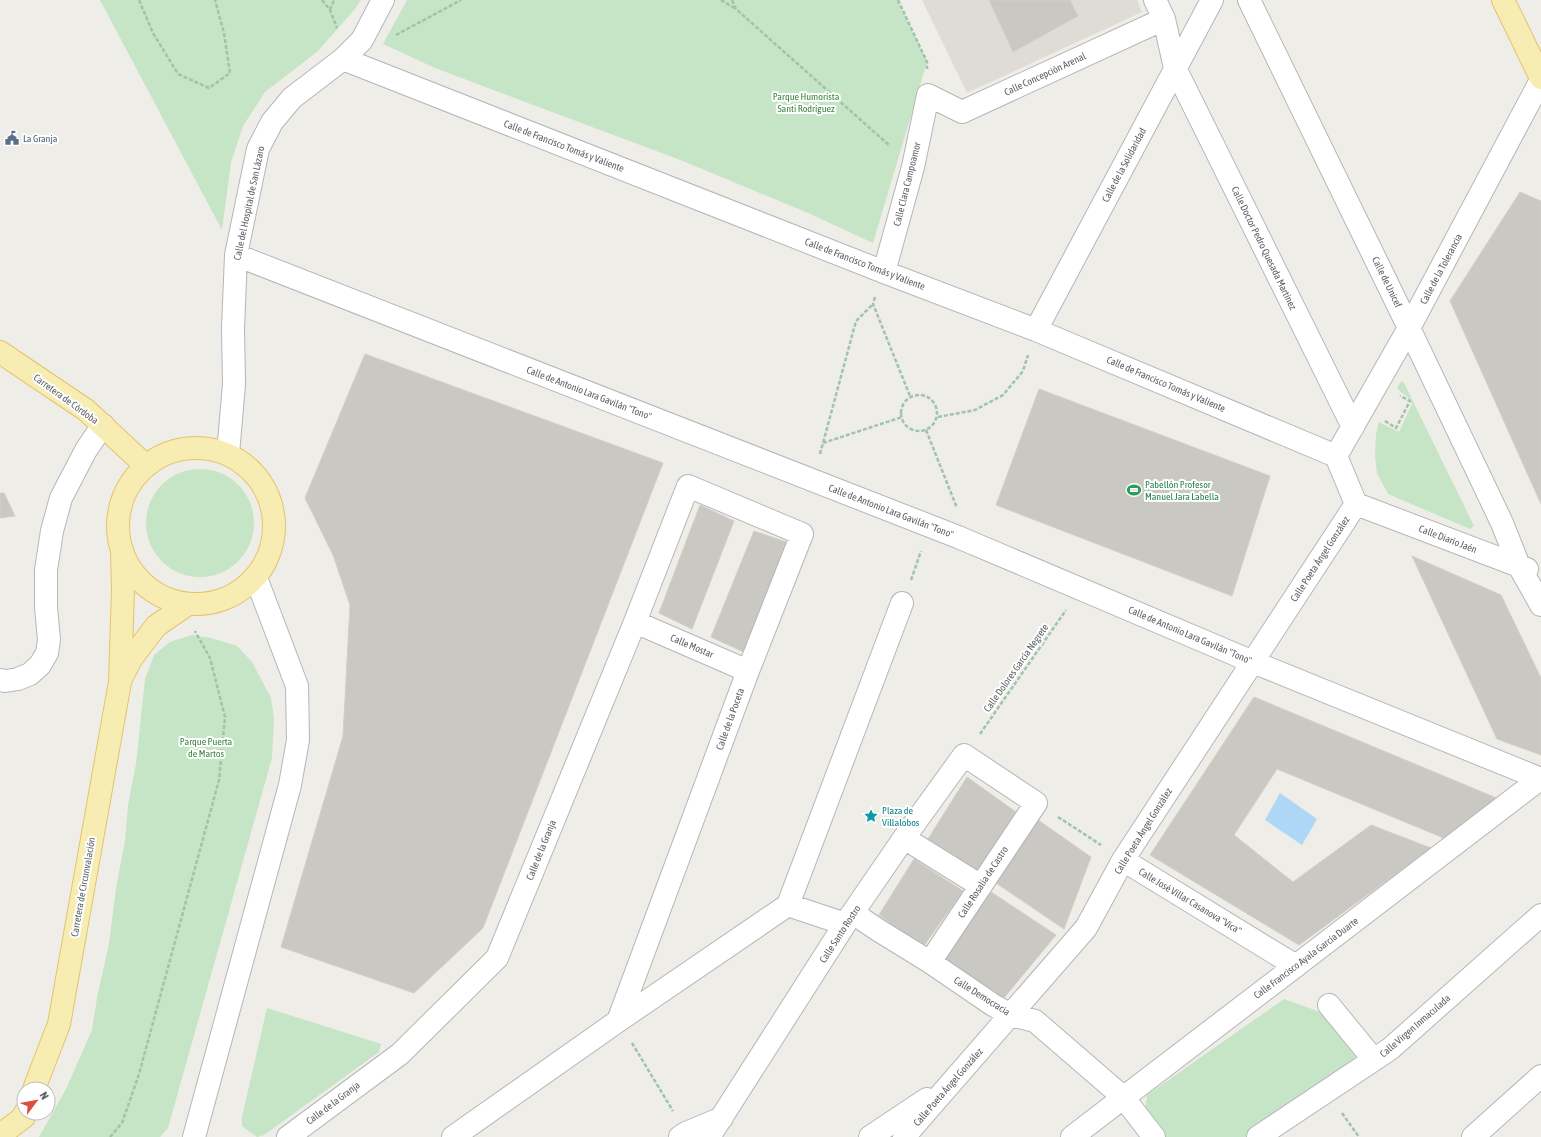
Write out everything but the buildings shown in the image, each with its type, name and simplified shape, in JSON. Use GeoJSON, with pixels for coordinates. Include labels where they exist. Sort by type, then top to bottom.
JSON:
{"type":"FeatureCollection","features":[{"type":"Feature","properties":{"kind":"main road"},"geometry":{"type":"LineString","coordinates":[[1503,0],[1541,79]]}},
{"type":"Feature","properties":{"kind":"main road","name":"Carretera de Córdoba"},"geometry":{"type":"LineString","coordinates":[[0,352],[86,410],[146,466]]}},
{"type":"Feature","properties":{"kind":"main road"},"geometry":{"type":"LineString","coordinates":[[120,682],[123,590],[122,550],[118,528],[121,504],[131,483],[146,466],[171,452],[200,448],[228,454],[248,468],[264,486],[273,509],[274,533],[268,557],[256,578],[233,596],[204,604],[175,602],[148,588],[133,571],[122,550]]}},
{"type":"Feature","properties":{"kind":"main road"},"geometry":{"type":"LineString","coordinates":[[120,682],[131,659],[156,626],[188,604]]}},
{"type":"Feature","properties":{"kind":"main road","name":"Carretera de Circunvalación"},"geometry":{"type":"LineString","coordinates":[[37,1081],[59,1024],[120,682]]}},
{"type":"Feature","properties":{"kind":"main road"},"geometry":{"type":"LineString","coordinates":[[0,1135],[19,1121]]}},
{"type":"Feature","properties":{"kind":"street","name":"Calle del Hospital de San Lázaro"},"geometry":{"type":"LineString","coordinates":[[228,454],[234,384],[233,328],[236,255],[258,149],[272,122],[292,98],[343,59],[362,40],[383,0]]}},
{"type":"Feature","properties":{"kind":"street","name":"Calle de la Solidaridad"},"geometry":{"type":"LineString","coordinates":[[1036,330],[1212,0]]}},
{"type":"Feature","properties":{"kind":"street","name":"Calle de Unicef"},"geometry":{"type":"LineString","coordinates":[[1249,0],[1409,328],[1502,523],[1519,566],[1541,605]]}},
{"type":"Feature","properties":{"kind":"street","name":"Calle Concepción Arenal"},"geometry":{"type":"LineString","coordinates":[[928,95],[962,112],[1159,10]]}},
{"type":"Feature","properties":{"kind":"street","name":"Calle Doctor Pedro Quesada Martínez"},"geometry":{"type":"LineString","coordinates":[[1159,10],[1175,68],[1353,427]]}},
{"type":"Feature","properties":{"kind":"street","name":"Calle de Francisco Tomás y Valiente"},"geometry":{"type":"LineString","coordinates":[[343,59],[884,272],[1036,330],[1336,456]]}},
{"type":"Feature","properties":{"kind":"street","name":"Calle de la Tolerancia"},"geometry":{"type":"LineString","coordinates":[[1336,456],[1409,328],[1541,79]]}},
{"type":"Feature","properties":{"kind":"street","name":"Calle Clara Campoamor"},"geometry":{"type":"LineString","coordinates":[[884,272],[913,167],[928,95]]}},
{"type":"Feature","properties":{"kind":"street","name":"Calle de Antonio Lara Gavilán \"Tono\""},"geometry":{"type":"LineString","coordinates":[[236,255],[958,537],[1253,662],[1541,779]]}},
{"type":"Feature","properties":{"kind":"street"},"geometry":{"type":"LineString","coordinates":[[0,680],[18,680],[30,674],[40,665],[47,653],[49,640],[46,606],[46,570],[52,531],[61,498],[86,450],[102,426]]}},
{"type":"Feature","properties":{"kind":"street"},"geometry":{"type":"LineString","coordinates":[[1336,456],[1356,504]]}},
{"type":"Feature","properties":{"kind":"street","name":"Calle de la Granja"},"geometry":{"type":"LineString","coordinates":[[288,1137],[400,1054],[497,958],[635,622],[688,486]]}},
{"type":"Feature","properties":{"kind":"street","name":"Calle de la Poceta"},"geometry":{"type":"LineString","coordinates":[[618,1021],[748,671],[802,534],[688,486]]}},
{"type":"Feature","properties":{"kind":"street","name":"Calle Diario Jaén"},"geometry":{"type":"LineString","coordinates":[[1356,504],[1541,575]]}},
{"type":"Feature","properties":{"kind":"street","name":"Calle Poeta Ángel González"},"geometry":{"type":"LineString","coordinates":[[904,1137],[1086,928],[1123,860],[1356,504]]}},
{"type":"Feature","properties":{"kind":"street"},"geometry":{"type":"LineString","coordinates":[[194,1137],[290,785],[298,740],[297,686],[256,578]]}},
{"type":"Feature","properties":{"kind":"street"},"geometry":{"type":"LineString","coordinates":[[453,1137],[618,1021],[788,905],[902,602]]}},
{"type":"Feature","properties":{"kind":"street","name":"Calle Mostar"},"geometry":{"type":"LineString","coordinates":[[635,622],[748,671]]}},
{"type":"Feature","properties":{"kind":"street"},"geometry":{"type":"LineString","coordinates":[[964,756],[1036,802]]}},
{"type":"Feature","properties":{"kind":"street","name":"Calle Santo Rostro"},"geometry":{"type":"LineString","coordinates":[[709,1137],[849,919],[904,838],[964,756]]}},
{"type":"Feature","properties":{"kind":"street","name":"Calle Francisco Ayala García Duarte"},"geometry":{"type":"LineString","coordinates":[[1072,1137],[1541,779]]}},
{"type":"Feature","properties":{"kind":"street","name":"Calle Rosalia de Castro"},"geometry":{"type":"LineString","coordinates":[[930,962],[1036,802]]}},
{"type":"Feature","properties":{"kind":"street"},"geometry":{"type":"LineString","coordinates":[[904,838],[981,886]]}},
{"type":"Feature","properties":{"kind":"street","name":"Calle José Villar Casanova \"Vica\""},"geometry":{"type":"LineString","coordinates":[[1123,860],[1296,966]]}},
{"type":"Feature","properties":{"kind":"street","name":"Calle Democracia"},"geometry":{"type":"LineString","coordinates":[[788,905],[849,919],[878,930],[930,962],[993,1005],[1011,1015],[1035,1021],[1123,1097],[1154,1137]]}},
{"type":"Feature","properties":{"kind":"street","name":"Calle Virgen Inmaculada"},"geometry":{"type":"LineString","coordinates":[[1258,1137],[1390,1049],[1541,915]]}},
{"type":"Feature","properties":{"kind":"street"},"geometry":{"type":"LineString","coordinates":[[1329,1006],[1374,1060]]}},
{"type":"Feature","properties":{"kind":"street"},"geometry":{"type":"LineString","coordinates":[[1473,1137],[1541,1076]]}},
{"type":"Feature","properties":{"kind":"street"},"geometry":{"type":"LineString","coordinates":[[870,1137],[952,1083]]}},
{"type":"Feature","properties":{"kind":"street"},"geometry":{"type":"LineString","coordinates":[[683,1135],[722,1118]]}},
{"type":"Feature","properties":{"kind":"path"},"geometry":{"type":"LineString","coordinates":[[139,0],[153,33],[178,74],[209,88],[230,73],[224,33],[215,0]]}},
{"type":"Feature","properties":{"kind":"path"},"geometry":{"type":"LineString","coordinates":[[322,0],[330,10],[337,29],[341,34]]}},
{"type":"Feature","properties":{"kind":"path"},"geometry":{"type":"LineString","coordinates":[[330,10],[334,0]]}},
{"type":"Feature","properties":{"kind":"path"},"geometry":{"type":"LineString","coordinates":[[392,37],[460,0]]}},
{"type":"Feature","properties":{"kind":"path"},"geometry":{"type":"LineString","coordinates":[[721,0],[736,9],[913,167]]}},
{"type":"Feature","properties":{"kind":"path"},"geometry":{"type":"LineString","coordinates":[[732,0],[736,9]]}},
{"type":"Feature","properties":{"kind":"path"},"geometry":{"type":"LineString","coordinates":[[898,0],[927,62],[928,95]]}},
{"type":"Feature","properties":{"kind":"path"},"geometry":{"type":"LineString","coordinates":[[813,480],[856,321],[873,304],[884,272]]}},
{"type":"Feature","properties":{"kind":"path"},"geometry":{"type":"LineString","coordinates":[[873,304],[910,396]]}},
{"type":"Feature","properties":{"kind":"path"},"geometry":{"type":"LineString","coordinates":[[938,417],[975,410],[1003,395],[1023,371],[1036,330]]}},
{"type":"Feature","properties":{"kind":"path"},"geometry":{"type":"LineString","coordinates":[[922,394],[928,396],[936,405],[938,417],[935,423],[926,430],[913,431],[908,428],[902,417],[902,405],[910,396],[922,394]]}},
{"type":"Feature","properties":{"kind":"path"},"geometry":{"type":"LineString","coordinates":[[1383,420],[1396,428],[1410,401],[1397,394]]}},
{"type":"Feature","properties":{"kind":"path"},"geometry":{"type":"LineString","coordinates":[[823,443],[902,417]]}},
{"type":"Feature","properties":{"kind":"path"},"geometry":{"type":"LineString","coordinates":[[926,430],[963,523],[958,537]]}},
{"type":"Feature","properties":{"kind":"path"},"geometry":{"type":"LineString","coordinates":[[902,602],[930,526]]}},
{"type":"Feature","properties":{"kind":"path","name":"Calle Dolores García Negrete"},"geometry":{"type":"LineString","coordinates":[[964,756],[1081,589]]}},
{"type":"Feature","properties":{"kind":"path"},"geometry":{"type":"LineString","coordinates":[[110,1137],[122,1123],[139,1074],[219,780],[225,717],[210,658],[194,628]]}},
{"type":"Feature","properties":{"kind":"path"},"geometry":{"type":"LineString","coordinates":[[1036,802],[1123,860]]}},
{"type":"Feature","properties":{"kind":"path"},"geometry":{"type":"LineString","coordinates":[[618,1021],[683,1135]]}},
{"type":"Feature","properties":{"kind":"shaded area"},"geometry":{"type":"Polygon","coordinates":[[[922,0],[1137,0],[1142,12],[967,93],[922,0]]]}},
{"type":"Feature","properties":{"kind":"green space"},"geometry":{"type":"Polygon","coordinates":[[[100,0],[361,0],[355,9],[318,51],[265,92],[243,126],[231,162],[222,230],[100,0]]]}},
{"type":"Feature","properties":{"kind":"green space","name":"Parque Humorista Santi Rodríguez"},"geometry":{"type":"Polygon","coordinates":[[[407,0],[897,0],[927,62],[873,243],[808,213],[683,161],[435,68],[383,44],[407,0]]]}},
{"type":"Feature","properties":{"kind":"green space"},"geometry":{"type":"Polygon","coordinates":[[[1402,381],[1474,526],[1470,529],[1388,494],[1377,473],[1375,456],[1376,434],[1379,422],[1399,432],[1412,404],[1409,398],[1397,388],[1402,381]]]}},
{"type":"Feature","properties":{"kind":"green space"},"geometry":{"type":"Polygon","coordinates":[[[200,469],[220,474],[238,485],[249,503],[254,523],[249,543],[238,561],[220,572],[200,577],[180,572],[162,561],[151,543],[146,523],[151,503],[162,485],[180,474],[200,469]]]}},
{"type":"Feature","properties":{"kind":"green space","name":"Parque Puerta de Martos"},"geometry":{"type":"Polygon","coordinates":[[[192,635],[211,638],[237,646],[252,662],[271,698],[274,719],[272,758],[168,1128],[160,1137],[39,1137],[48,1121],[56,1121],[56,1107],[66,1089],[92,1030],[97,998],[109,944],[116,888],[125,841],[128,805],[136,764],[145,679],[154,655],[170,642],[192,635]]]}},
{"type":"Feature","properties":{"kind":"green space"},"geometry":{"type":"Polygon","coordinates":[[[1284,999],[1323,1013],[1357,1058],[1245,1137],[1165,1137],[1145,1111],[1147,1095],[1284,999]]]}},
{"type":"Feature","properties":{"kind":"green space"},"geometry":{"type":"Polygon","coordinates":[[[267,1008],[381,1044],[379,1052],[264,1135],[257,1137],[242,1126],[242,1117],[267,1008]]]}},
{"type":"Feature","properties":{"kind":"water"},"geometry":{"type":"Polygon","coordinates":[[[1280,793],[1317,819],[1302,845],[1265,820],[1280,793]]]}},
{"type":"Feature","properties":{"kind":"place","name":"La Granja"},"geometry":{"type":"Point","coordinates":[12,138]}},
{"type":"Feature","properties":{"kind":"place","name":"Pabellón Profesor Manuel Jara Labella"},"geometry":{"type":"Point","coordinates":[1134,490]}},
{"type":"Feature","properties":{"kind":"place","name":"Plaza de Villalobos"},"geometry":{"type":"Point","coordinates":[871,816]}}]}
